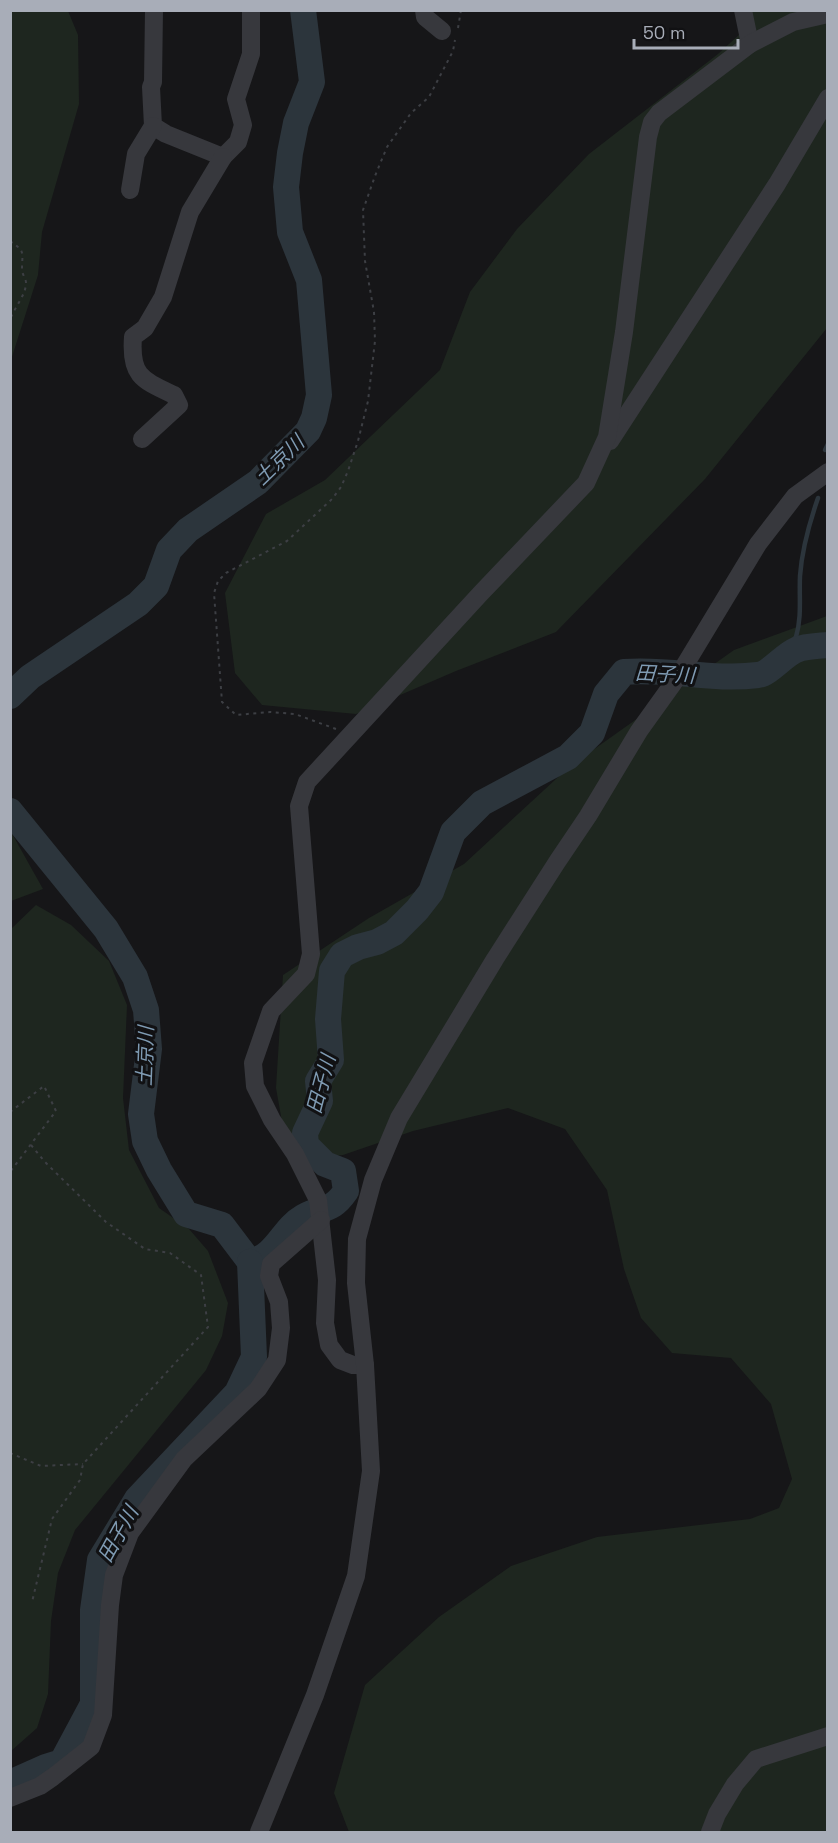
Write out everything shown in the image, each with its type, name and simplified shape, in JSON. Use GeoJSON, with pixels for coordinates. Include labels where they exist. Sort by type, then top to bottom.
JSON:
{"type":"FeatureCollection","features":[{"type":"Feature","properties":{"kind":"street"},"geometry":{"type":"LineString","coordinates":[[130,190],[136,154],[153,126],[151,87],[153,82],[154,10]]}},
{"type":"Feature","properties":{"kind":"street"},"geometry":{"type":"LineString","coordinates":[[142,439],[179,405],[174,395],[146,382],[138,374],[132,352],[133,337],[145,328],[163,297],[190,212],[223,157],[238,142],[243,125],[236,99],[251,54],[251,10]]}},
{"type":"Feature","properties":{"kind":"street"},"geometry":{"type":"LineString","coordinates":[[424,10],[425,17],[442,31]]}},
{"type":"Feature","properties":{"kind":"street"},"geometry":{"type":"LineString","coordinates":[[743,10],[750,44]]}},
{"type":"Feature","properties":{"kind":"street"},"geometry":{"type":"LineString","coordinates":[[598,460],[607,437],[621,356],[648,137],[652,122],[659,112],[750,44],[793,22],[828,14]]}},
{"type":"Feature","properties":{"kind":"street"},"geometry":{"type":"LineString","coordinates":[[365,1365],[353,1365],[340,1360],[329,1345],[325,1323],[327,1280],[320,1212],[295,1154],[255,1086],[253,1063],[271,1011],[306,974],[311,954],[299,806],[304,789],[307,782],[481,593],[586,483],[598,460],[777,184],[828,98]]}},
{"type":"Feature","properties":{"kind":"street"},"geometry":{"type":"LineString","coordinates":[[153,126],[166,134],[223,157]]}},
{"type":"Feature","properties":{"kind":"street"},"geometry":{"type":"LineString","coordinates":[[259,1833],[315,1695],[356,1576],[371,1471],[365,1365],[356,1283],[357,1239],[373,1180],[399,1118],[500,950],[588,816],[639,731],[677,678],[758,543],[795,496],[828,472]]}},
{"type":"Feature","properties":{"kind":"street"},"geometry":{"type":"LineString","coordinates":[[10,1798],[40,1786],[91,1747],[103,1715],[114,1575],[130,1533],[184,1459],[258,1389],[277,1360],[281,1328],[280,1311],[269,1276],[271,1264],[320,1212]]}},
{"type":"Feature","properties":{"kind":"street"},"geometry":{"type":"LineString","coordinates":[[710,1833],[717,1814],[735,1784],[756,1759],[828,1736]]}},
{"type":"Feature","properties":{"kind":"path"},"geometry":{"type":"LineString","coordinates":[[350,737],[336,729],[295,714],[270,712],[236,715],[222,702],[213,593],[218,581],[226,573],[287,541],[332,499],[348,471],[368,401],[375,341],[374,312],[365,261],[363,210],[387,147],[411,113],[429,97],[453,51],[461,10]]}},
{"type":"Feature","properties":{"kind":"path"},"geometry":{"type":"LineString","coordinates":[[10,241],[20,248],[25,256],[22,273],[26,281],[25,289],[10,320]]}},
{"type":"Feature","properties":{"kind":"path"},"geometry":{"type":"LineString","coordinates":[[10,1112],[44,1086],[56,1111],[10,1172]]}},
{"type":"Feature","properties":{"kind":"path"},"geometry":{"type":"LineString","coordinates":[[32,1145],[45,1162],[106,1222],[145,1249],[170,1253],[201,1275],[208,1327],[83,1464],[80,1480],[52,1519],[32,1602]]}},
{"type":"Feature","properties":{"kind":"path"},"geometry":{"type":"LineString","coordinates":[[10,1453],[41,1466],[83,1464]]}},
{"type":"Feature","properties":{"kind":"shaded area"},"geometry":{"type":"Polygon","coordinates":[[[11,10],[68,11],[78,35],[79,104],[42,232],[38,275],[11,360],[11,10]]]}},
{"type":"Feature","properties":{"kind":"shaded area"},"geometry":{"type":"Polygon","coordinates":[[[751,11],[827,11],[827,328],[705,479],[556,632],[456,671],[356,714],[262,705],[235,673],[225,593],[266,514],[325,480],[440,370],[470,292],[517,229],[589,154],[718,54],[753,22],[751,11]]]}},
{"type":"Feature","properties":{"kind":"shaded area"},"geometry":{"type":"Polygon","coordinates":[[[827,616],[827,1832],[349,1832],[334,1793],[365,1685],[439,1617],[511,1566],[597,1537],[750,1519],[779,1508],[792,1479],[771,1404],[731,1358],[672,1353],[641,1318],[624,1269],[607,1190],[565,1129],[508,1108],[413,1131],[343,1155],[289,1161],[276,1088],[283,975],[369,918],[464,864],[569,767],[734,650],[827,616]]]}},
{"type":"Feature","properties":{"kind":"shaded area"},"geometry":{"type":"Polygon","coordinates":[[[10,832],[43,889],[11,901],[10,832]]]}},
{"type":"Feature","properties":{"kind":"shaded area"},"geometry":{"type":"Polygon","coordinates":[[[36,905],[71,925],[109,961],[127,1005],[123,1098],[129,1150],[159,1208],[189,1229],[208,1251],[228,1303],[222,1336],[206,1370],[75,1530],[58,1573],[51,1621],[48,1694],[37,1728],[11,1751],[10,930],[36,905]]]}},
{"type":"Feature","properties":{"kind":"waterway","name":"土京川"},"geometry":{"type":"LineString","coordinates":[[10,696],[30,677],[138,604],[156,586],[169,550],[188,530],[258,482],[308,431],[314,418],[319,395],[309,280],[290,232],[286,187],[296,123],[312,82],[303,10]]}},
{"type":"Feature","properties":{"kind":"waterway"},"geometry":{"type":"LineString","coordinates":[[825,450],[828,444]]}},
{"type":"Feature","properties":{"kind":"waterway"},"geometry":{"type":"LineString","coordinates":[[792,652],[799,622],[802,556],[818,498]]}},
{"type":"Feature","properties":{"kind":"waterway","name":"田子川"},"geometry":{"type":"LineString","coordinates":[[250,1262],[267,1254],[296,1222],[336,1203],[346,1191],[343,1171],[325,1164],[306,1145],[305,1133],[320,1101],[318,1081],[331,1060],[328,1019],[332,971],[342,955],[394,933],[417,910],[431,892],[453,832],[482,803],[568,757],[592,733],[606,694],[624,672],[758,675],[796,650],[828,645]]}},
{"type":"Feature","properties":{"kind":"waterway","name":"土京川"},"geometry":{"type":"LineString","coordinates":[[10,811],[106,929],[135,977],[146,1010],[149,1049],[141,1114],[145,1141],[159,1170],[186,1214],[222,1225],[250,1262]]}},
{"type":"Feature","properties":{"kind":"waterway","name":"田子川"},"geometry":{"type":"LineString","coordinates":[[10,1783],[62,1762],[93,1704],[93,1610],[100,1560],[137,1499],[237,1393],[254,1357],[250,1262]]}}]}
